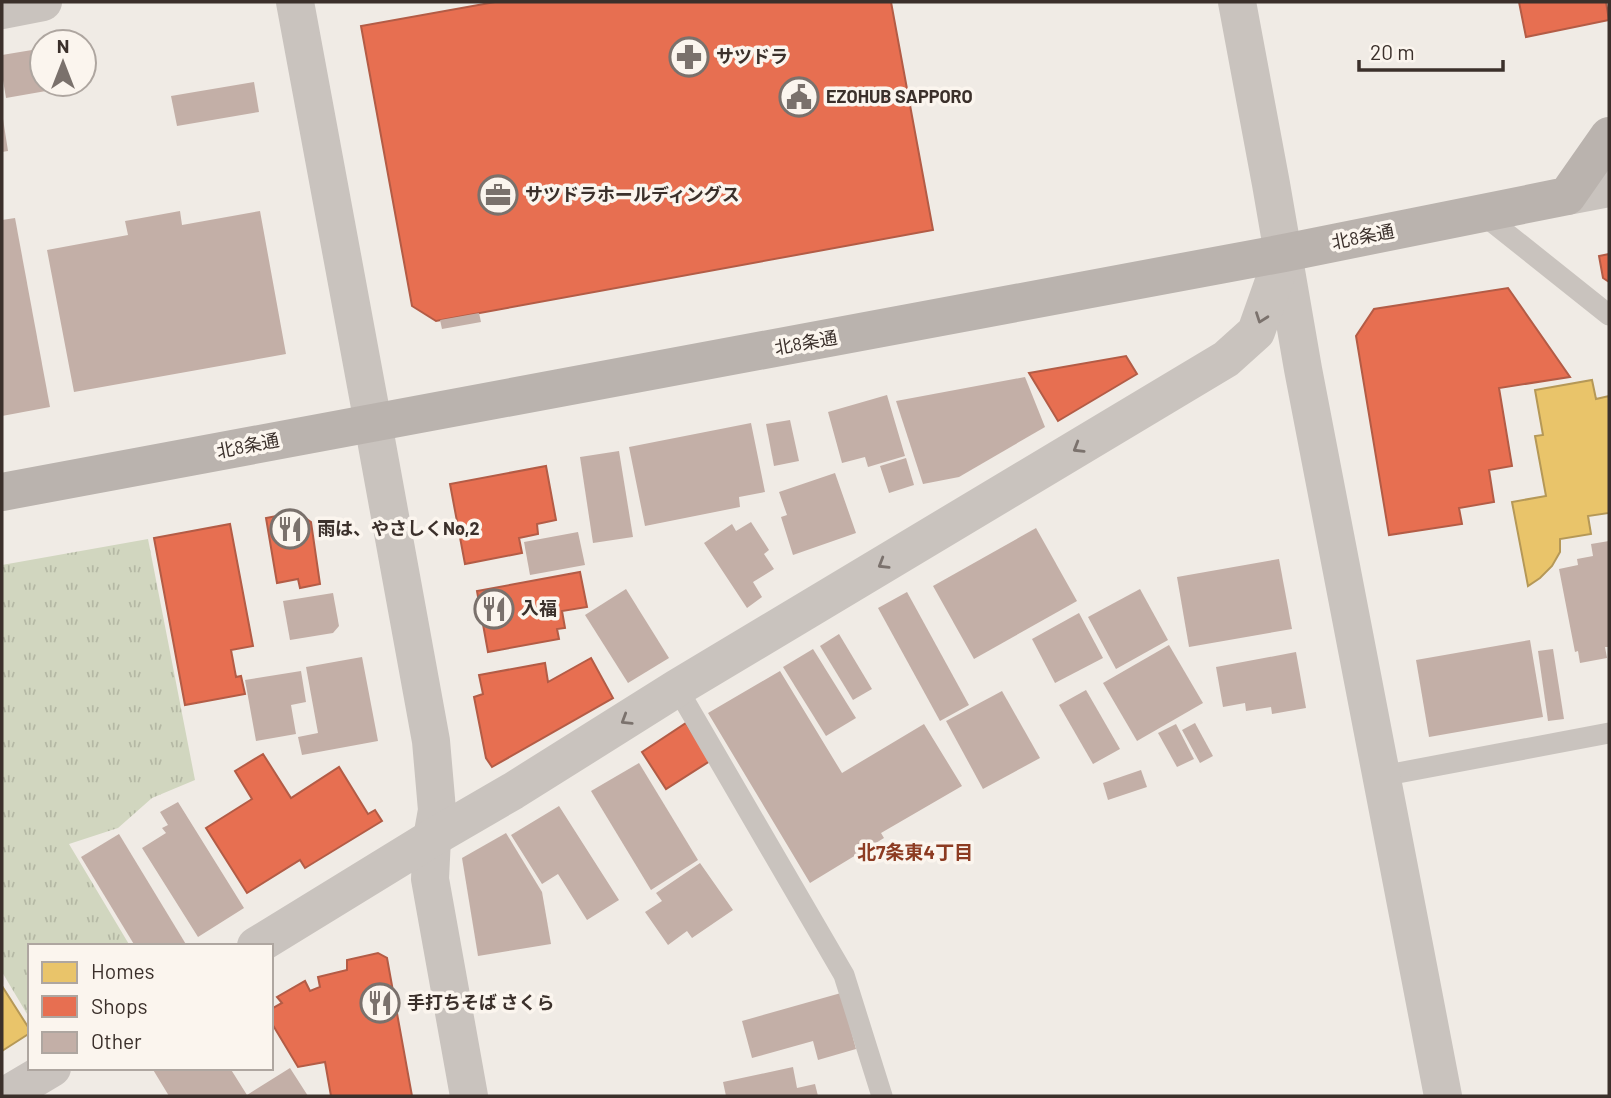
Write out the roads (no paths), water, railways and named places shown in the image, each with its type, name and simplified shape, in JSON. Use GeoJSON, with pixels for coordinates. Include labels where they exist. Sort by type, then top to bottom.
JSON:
{"type":"FeatureCollection","features":[{"type":"Feature","properties":{"kind":"main road"},"geometry":{"type":"LineString","coordinates":[[1567,196],[1609,136]]}},
{"type":"Feature","properties":{"kind":"main road","name":"北8条通"},"geometry":{"type":"LineString","coordinates":[[2,492],[1284,254],[1567,196]]}},
{"type":"Feature","properties":{"kind":"street"},"geometry":{"type":"LineString","coordinates":[[2,10],[43,2]]}},
{"type":"Feature","properties":{"kind":"street"},"geometry":{"type":"LineString","coordinates":[[295,2],[430,741],[437,810],[432,838],[430,879],[468,1096]]}},
{"type":"Feature","properties":{"kind":"street"},"geometry":{"type":"LineString","coordinates":[[1237,2],[1303,369],[1443,1096]]}},
{"type":"Feature","properties":{"kind":"street","name":"北8条通"},"geometry":{"type":"LineString","coordinates":[[1567,196],[1609,188]]}},
{"type":"Feature","properties":{"kind":"street"},"geometry":{"type":"LineString","coordinates":[[259,944],[513,791],[677,688],[1226,359],[1256,332],[1284,254]]}},
{"type":"Feature","properties":{"kind":"street"},"geometry":{"type":"LineString","coordinates":[[5,1096],[49,1070]]}},
{"type":"Feature","properties":{"kind":"lane"},"geometry":{"type":"LineString","coordinates":[[1481,213],[1609,315]]}},
{"type":"Feature","properties":{"kind":"lane"},"geometry":{"type":"LineString","coordinates":[[677,688],[844,975],[882,1096]]}},
{"type":"Feature","properties":{"kind":"lane"},"geometry":{"type":"LineString","coordinates":[[1381,776],[1609,733]]}},
{"type":"Feature","properties":{"kind":"place","name":"サツドラ"},"geometry":{"type":"Point","coordinates":[689,57]}},
{"type":"Feature","properties":{"kind":"place","name":"EZOHUB SAPPORO"},"geometry":{"type":"Point","coordinates":[799,97]}},
{"type":"Feature","properties":{"kind":"place","name":"サツドラホールディングス"},"geometry":{"type":"Point","coordinates":[498,195]}},
{"type":"Feature","properties":{"kind":"place","name":"雨は、やさしくNo,2"},"geometry":{"type":"Point","coordinates":[290,529]}},
{"type":"Feature","properties":{"kind":"place","name":"入福"},"geometry":{"type":"Point","coordinates":[494,609]}},
{"type":"Feature","properties":{"kind":"place","name":"手打ちそば さくら"},"geometry":{"type":"Point","coordinates":[380,1003]}},
{"type":"Feature","properties":{"kind":"district","name":"北7条東4丁目"},"geometry":{"type":"Point","coordinates":[915,852]}}]}
